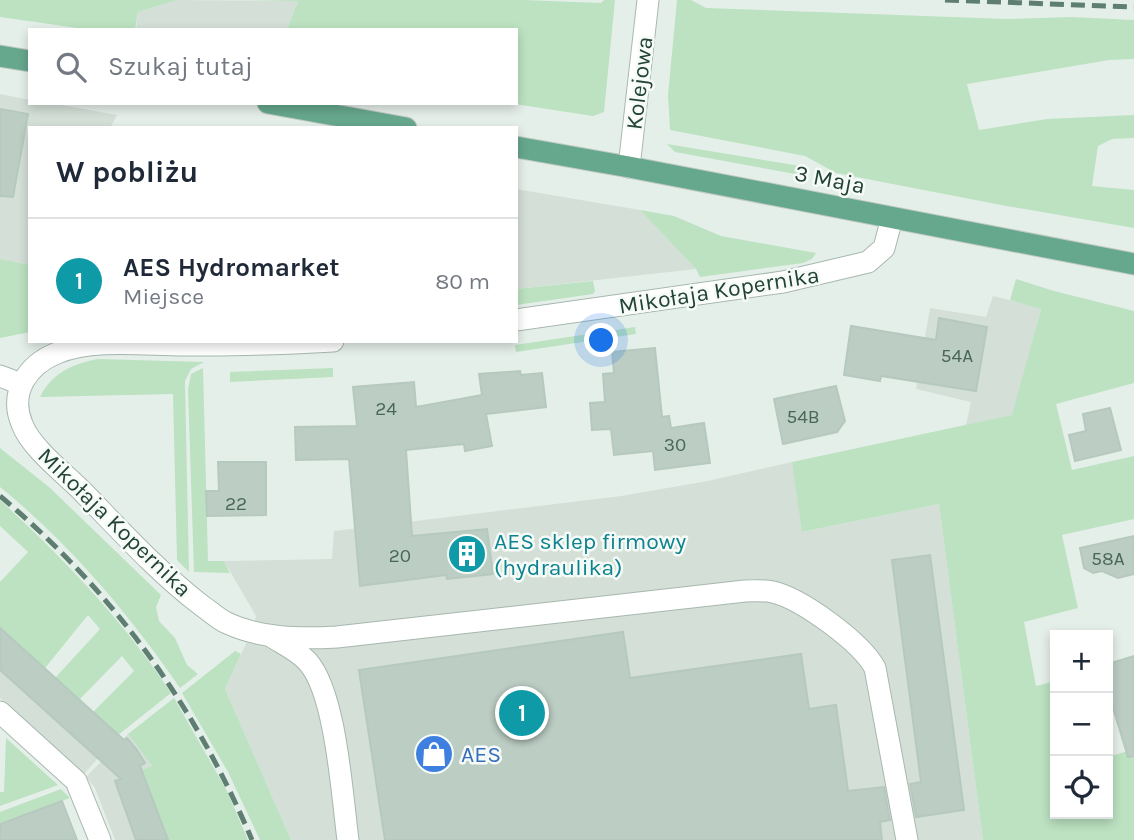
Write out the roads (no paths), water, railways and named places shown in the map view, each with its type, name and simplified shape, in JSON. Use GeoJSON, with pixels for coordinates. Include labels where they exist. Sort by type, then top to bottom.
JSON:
{"type":"FeatureCollection","features":[{"type":"Feature","properties":{"kind":"main road"},"geometry":{"type":"LineString","coordinates":[[0,55],[28,61]]}},
{"type":"Feature","properties":{"kind":"main road"},"geometry":{"type":"LineString","coordinates":[[279,105],[396,126]]}},
{"type":"Feature","properties":{"kind":"main road","name":"3 Maja"},"geometry":{"type":"LineString","coordinates":[[518,147],[1134,264]]}},
{"type":"Feature","properties":{"kind":"street","name":"Kolejowa"},"geometry":{"type":"LineString","coordinates":[[629,167],[648,0]]}},
{"type":"Feature","properties":{"kind":"street","name":"Mikołaja Kopernika"},"geometry":{"type":"LineString","coordinates":[[518,320],[783,282],[868,262],[884,248],[892,218]]}},
{"type":"Feature","properties":{"kind":"street"},"geometry":{"type":"LineString","coordinates":[[0,376],[20,384],[36,367],[57,353],[91,345],[290,343]]}},
{"type":"Feature","properties":{"kind":"street","name":"Mikołaja Kopernika"},"geometry":{"type":"LineString","coordinates":[[20,384],[16,401],[22,426],[36,445],[180,588],[224,622],[259,634]]}},
{"type":"Feature","properties":{"kind":"street"},"geometry":{"type":"LineString","coordinates":[[259,634],[308,639],[337,637],[746,591],[773,592],[837,629],[875,668],[907,840]]}},
{"type":"Feature","properties":{"kind":"street"},"geometry":{"type":"LineString","coordinates":[[259,634],[298,653],[307,662],[325,692],[348,840]]}},
{"type":"Feature","properties":{"kind":"street"},"geometry":{"type":"LineString","coordinates":[[0,712],[76,780],[100,840]]}},
{"type":"Feature","properties":{"kind":"railway"},"geometry":{"type":"LineString","coordinates":[[945,0],[1134,7]]}},
{"type":"Feature","properties":{"kind":"railway"},"geometry":{"type":"LineString","coordinates":[[0,496],[79,571],[147,653],[204,743],[252,840]]}},
{"type":"Feature","properties":{"kind":"place","name":"AES sklep firmowy (hydraulika)"},"geometry":{"type":"Point","coordinates":[467,554]}},
{"type":"Feature","properties":{"kind":"place","name":"AES Hydromarket"},"geometry":{"type":"Point","coordinates":[522,713]}},
{"type":"Feature","properties":{"kind":"place","name":"AES"},"geometry":{"type":"Point","coordinates":[434,754]}}]}
